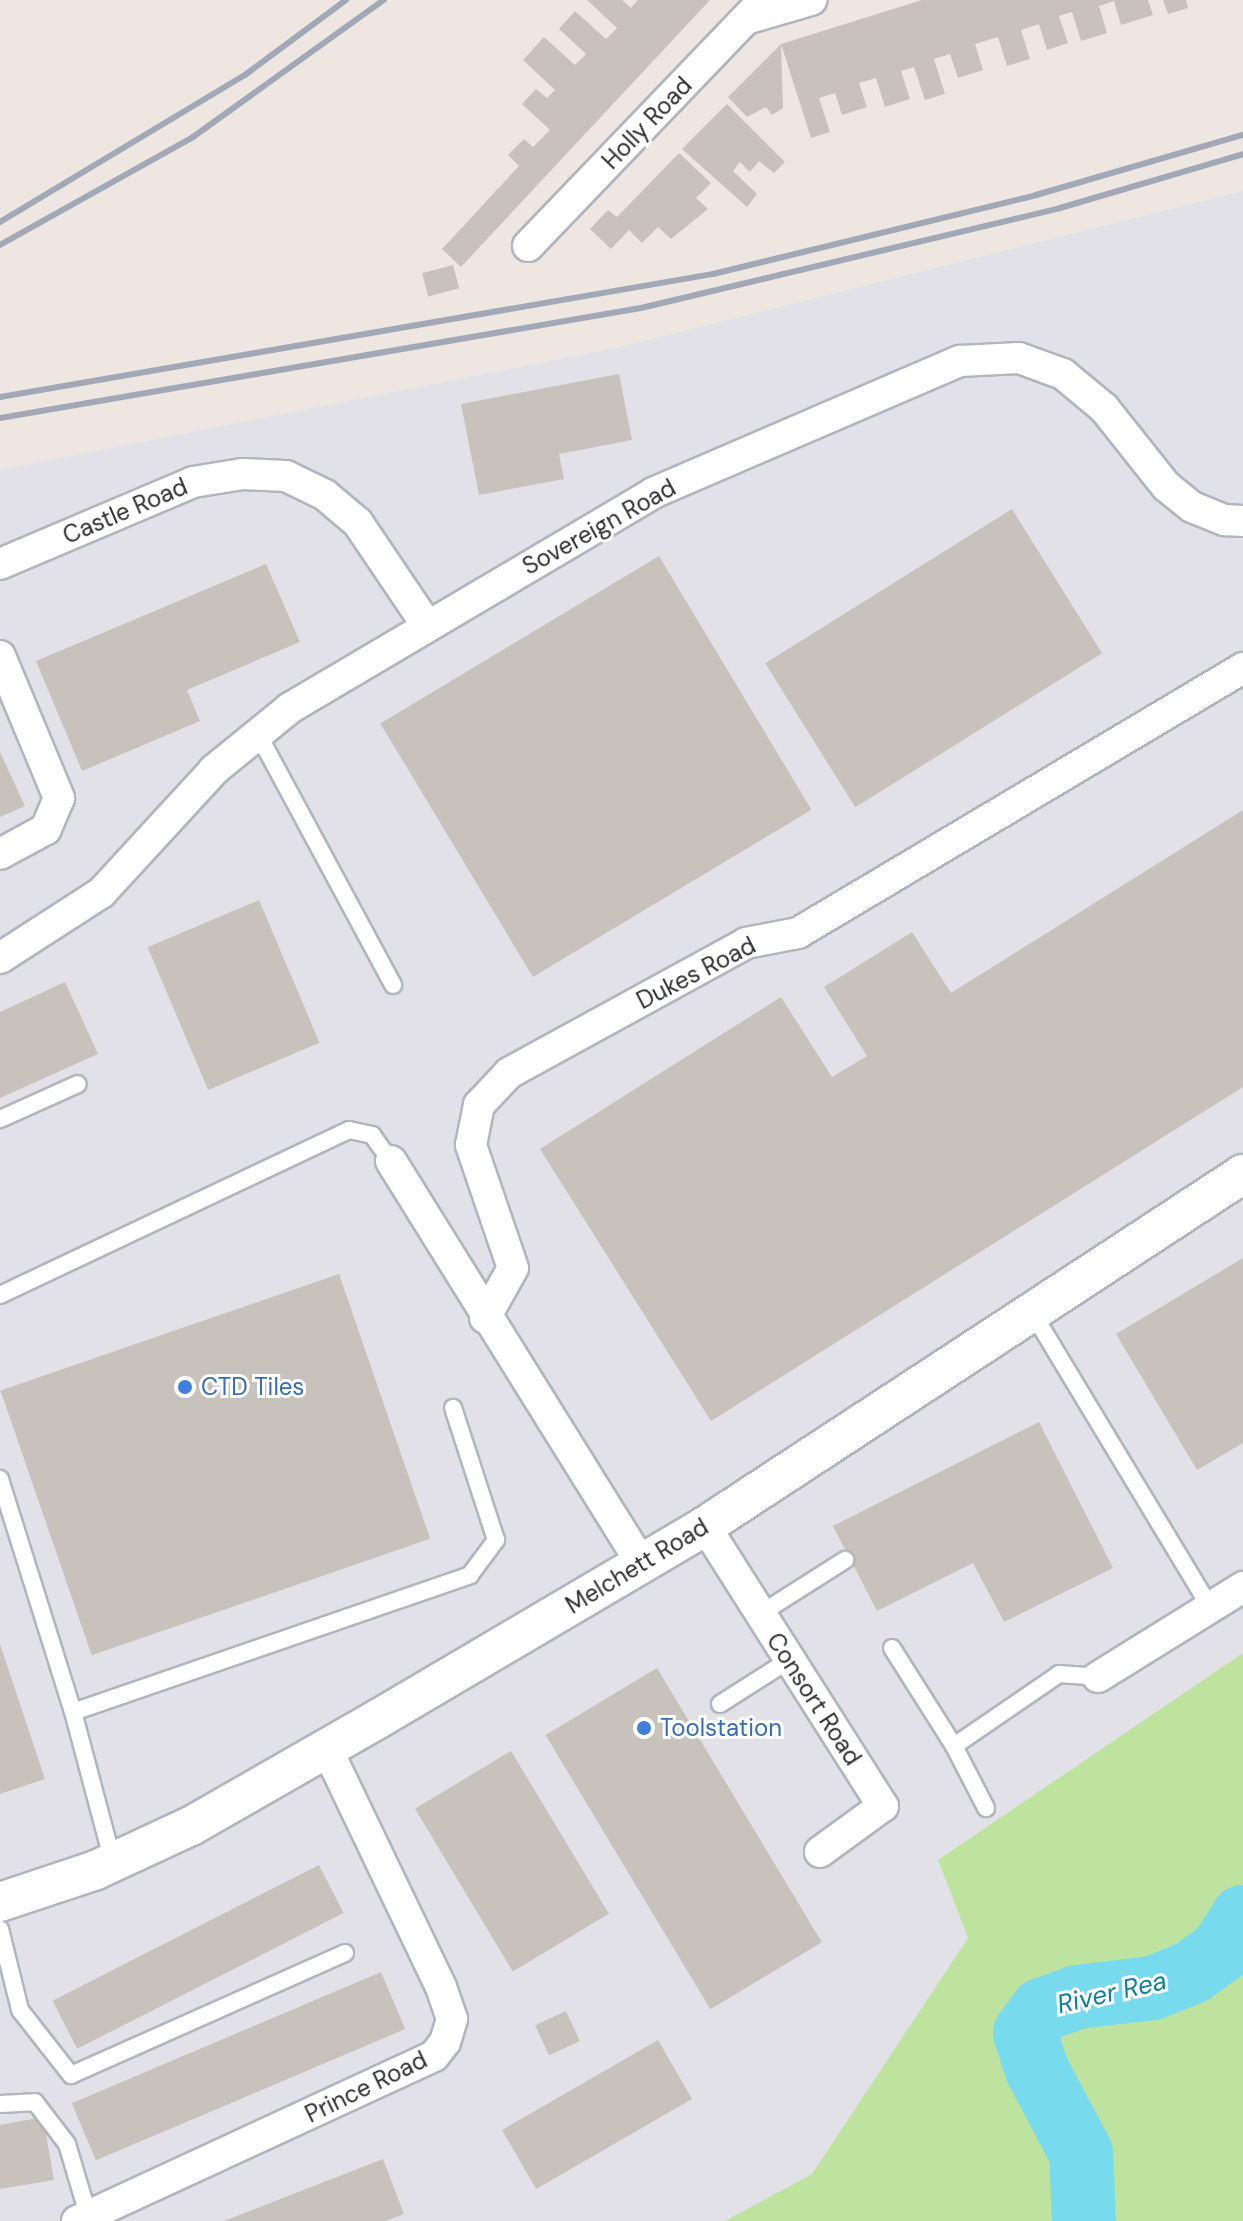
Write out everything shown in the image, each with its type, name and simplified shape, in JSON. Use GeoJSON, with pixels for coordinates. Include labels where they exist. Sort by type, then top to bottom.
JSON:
{"type":"FeatureCollection","features":[{"type":"Feature","properties":{"kind":"street"},"geometry":{"type":"LineString","coordinates":[[756,9],[811,0]]}},
{"type":"Feature","properties":{"kind":"street","name":"Holly Road"},"geometry":{"type":"LineString","coordinates":[[528,246],[756,9]]}},
{"type":"Feature","properties":{"kind":"street","name":"Sovereign Road"},"geometry":{"type":"LineString","coordinates":[[0,958],[101,893],[214,770],[290,708],[426,624],[653,493],[960,361],[1019,358],[1063,374],[1104,408],[1174,493],[1192,507],[1224,520],[1243,521]]}},
{"type":"Feature","properties":{"kind":"street","name":"Castle Road"},"geometry":{"type":"LineString","coordinates":[[0,564],[193,482],[243,474],[286,476],[325,495],[358,523],[426,624]]}},
{"type":"Feature","properties":{"kind":"street"},"geometry":{"type":"LineString","coordinates":[[0,656],[59,798],[46,829],[0,854]]}},
{"type":"Feature","properties":{"kind":"street","name":"Dukes Road"},"geometry":{"type":"LineString","coordinates":[[485,1318],[513,1268],[471,1145],[479,1105],[509,1073],[746,943],[798,933],[1243,668]]}},
{"type":"Feature","properties":{"kind":"street"},"geometry":{"type":"LineString","coordinates":[[391,1161],[485,1318],[642,1564]]}},
{"type":"Feature","properties":{"kind":"street","name":"Melchett Road"},"geometry":{"type":"LineString","coordinates":[[0,1902],[113,1862],[191,1826],[642,1564],[705,1526],[1243,1174]]}},
{"type":"Feature","properties":{"kind":"street","name":"Consort Road"},"geometry":{"type":"LineString","coordinates":[[705,1526],[883,1806],[820,1852]]}},
{"type":"Feature","properties":{"kind":"street"},"geometry":{"type":"LineString","coordinates":[[1098,1677],[1243,1587]]}},
{"type":"Feature","properties":{"kind":"street","name":"Prince Road"},"geometry":{"type":"LineString","coordinates":[[83,2219],[434,2056],[445,2042],[452,2019],[441,1987],[326,1747]]}},
{"type":"Feature","properties":{"kind":"lane"},"geometry":{"type":"LineString","coordinates":[[258,734],[393,985]]}},
{"type":"Feature","properties":{"kind":"lane"},"geometry":{"type":"LineString","coordinates":[[0,1119],[78,1084]]}},
{"type":"Feature","properties":{"kind":"lane"},"geometry":{"type":"LineString","coordinates":[[0,1295],[349,1130],[372,1135],[391,1161]]}},
{"type":"Feature","properties":{"kind":"lane"},"geometry":{"type":"LineString","coordinates":[[1031,1311],[1211,1609]]}},
{"type":"Feature","properties":{"kind":"lane"},"geometry":{"type":"LineString","coordinates":[[73,1712],[470,1575],[496,1540],[453,1408]]}},
{"type":"Feature","properties":{"kind":"lane"},"geometry":{"type":"LineString","coordinates":[[0,1479],[73,1712],[113,1862]]}},
{"type":"Feature","properties":{"kind":"lane"},"geometry":{"type":"LineString","coordinates":[[760,1614],[845,1560]]}},
{"type":"Feature","properties":{"kind":"lane"},"geometry":{"type":"LineString","coordinates":[[892,1648],[954,1746],[986,1808]]}},
{"type":"Feature","properties":{"kind":"lane"},"geometry":{"type":"LineString","coordinates":[[720,1704],[789,1660]]}},
{"type":"Feature","properties":{"kind":"lane"},"geometry":{"type":"LineString","coordinates":[[954,1746],[1059,1674],[1098,1677]]}},
{"type":"Feature","properties":{"kind":"lane"},"geometry":{"type":"LineString","coordinates":[[0,1929],[20,2010],[71,2075],[345,1953]]}},
{"type":"Feature","properties":{"kind":"lane"},"geometry":{"type":"LineString","coordinates":[[0,2104],[35,2102],[67,2144],[83,2219]]}},
{"type":"Feature","properties":{"kind":"shaded area"},"geometry":{"type":"Polygon","coordinates":[[[1243,191],[1243,1653],[938,1860],[968,1938],[812,2174],[725,2221],[0,2221],[0,470],[616,348],[1243,191]]]}},
{"type":"Feature","properties":{"kind":"green space"},"geometry":{"type":"Polygon","coordinates":[[[1243,1653],[1243,2221],[725,2221],[812,2174],[968,1938],[938,1860],[1243,1653]]]}},
{"type":"Feature","properties":{"kind":"building"},"geometry":{"type":"Polygon","coordinates":[[[587,0],[622,0],[631,8],[638,0],[710,0],[461,267],[442,249],[519,166],[508,155],[524,139],[533,147],[550,130],[522,104],[536,89],[547,98],[555,90],[523,60],[544,37],[575,65],[586,54],[559,29],[575,11],[606,39],[617,28],[587,0]]]}},
{"type":"Feature","properties":{"kind":"building"},"geometry":{"type":"Polygon","coordinates":[[[922,0],[1148,0],[1153,15],[1121,25],[1114,1],[1099,6],[1107,33],[1081,41],[1072,12],[1059,16],[1068,43],[1047,50],[1039,24],[1021,30],[1030,59],[1007,66],[998,37],[975,44],[983,70],[958,78],[950,54],[934,59],[945,94],[925,100],[914,67],[901,71],[910,99],[885,107],[876,78],[859,83],[867,107],[842,115],[835,93],[819,98],[830,132],[811,138],[781,44],[922,0]]]}},
{"type":"Feature","properties":{"kind":"building"},"geometry":{"type":"Polygon","coordinates":[[[1163,0],[1186,0],[1188,8],[1168,14],[1163,0]]]}},
{"type":"Feature","properties":{"kind":"building"},"geometry":{"type":"Polygon","coordinates":[[[781,44],[783,108],[772,115],[766,107],[747,117],[728,97],[781,44]]]}},
{"type":"Feature","properties":{"kind":"building"},"geometry":{"type":"Polygon","coordinates":[[[727,104],[785,162],[774,173],[759,161],[750,172],[740,162],[733,171],[757,194],[747,207],[682,149],[727,104]]]}},
{"type":"Feature","properties":{"kind":"building"},"geometry":{"type":"Polygon","coordinates":[[[679,153],[711,183],[696,198],[708,209],[671,239],[658,227],[642,243],[629,230],[611,249],[590,229],[608,210],[617,217],[679,153]]]}},
{"type":"Feature","properties":{"kind":"building"},"geometry":{"type":"Polygon","coordinates":[[[453,265],[459,288],[428,296],[422,273],[453,265]]]}},
{"type":"Feature","properties":{"kind":"building"},"geometry":{"type":"Polygon","coordinates":[[[619,374],[632,440],[559,454],[564,479],[479,495],[461,404],[619,374]]]}},
{"type":"Feature","properties":{"kind":"building"},"geometry":{"type":"Polygon","coordinates":[[[1012,509],[1102,653],[855,807],[765,663],[1012,509]]]}},
{"type":"Feature","properties":{"kind":"building"},"geometry":{"type":"Polygon","coordinates":[[[659,556],[811,810],[533,977],[380,723],[659,556]]]}},
{"type":"Feature","properties":{"kind":"building"},"geometry":{"type":"Polygon","coordinates":[[[266,564],[300,642],[187,690],[200,721],[82,771],[36,661],[266,564]]]}},
{"type":"Feature","properties":{"kind":"building"},"geometry":{"type":"Polygon","coordinates":[[[0,752],[25,806],[0,817],[0,752]]]}},
{"type":"Feature","properties":{"kind":"building"},"geometry":{"type":"Polygon","coordinates":[[[1243,810],[1243,1087],[711,1421],[540,1149],[781,997],[832,1077],[867,1056],[824,987],[912,932],[951,993],[1243,810]]]}},
{"type":"Feature","properties":{"kind":"building"},"geometry":{"type":"Polygon","coordinates":[[[259,900],[320,1043],[208,1090],[148,947],[259,900]]]}},
{"type":"Feature","properties":{"kind":"building"},"geometry":{"type":"Polygon","coordinates":[[[65,982],[98,1054],[0,1098],[0,1012],[65,982]]]}},
{"type":"Feature","properties":{"kind":"building"},"geometry":{"type":"Polygon","coordinates":[[[1243,1258],[1243,1443],[1197,1470],[1116,1334],[1243,1258]]]}},
{"type":"Feature","properties":{"kind":"building"},"geometry":{"type":"Polygon","coordinates":[[[339,1274],[430,1539],[92,1655],[1,1391],[339,1274]]]}},
{"type":"Feature","properties":{"kind":"building"},"geometry":{"type":"Polygon","coordinates":[[[1039,1422],[1113,1568],[1004,1622],[973,1563],[877,1611],[833,1526],[1039,1422]]]}},
{"type":"Feature","properties":{"kind":"building"},"geometry":{"type":"Polygon","coordinates":[[[0,1644],[45,1779],[0,1794],[0,1644]]]}},
{"type":"Feature","properties":{"kind":"building"},"geometry":{"type":"Polygon","coordinates":[[[657,1668],[822,1942],[710,2009],[546,1735],[657,1668]]]}},
{"type":"Feature","properties":{"kind":"building"},"geometry":{"type":"Polygon","coordinates":[[[511,1751],[609,1914],[513,1972],[415,1809],[511,1751]]]}},
{"type":"Feature","properties":{"kind":"building"},"geometry":{"type":"Polygon","coordinates":[[[319,1865],[344,1913],[77,2049],[53,2001],[319,1865]]]}},
{"type":"Feature","properties":{"kind":"building"},"geometry":{"type":"Polygon","coordinates":[[[381,1972],[405,2029],[96,2160],[72,2103],[381,1972]]]}},
{"type":"Feature","properties":{"kind":"building"},"geometry":{"type":"Polygon","coordinates":[[[566,2011],[580,2041],[549,2055],[535,2025],[566,2011]]]}},
{"type":"Feature","properties":{"kind":"building"},"geometry":{"type":"Polygon","coordinates":[[[658,2040],[692,2099],[536,2189],[502,2130],[658,2040]]]}},
{"type":"Feature","properties":{"kind":"building"},"geometry":{"type":"Polygon","coordinates":[[[43,2117],[54,2180],[0,2189],[0,2125],[43,2117]]]}},
{"type":"Feature","properties":{"kind":"building"},"geometry":{"type":"Polygon","coordinates":[[[383,2159],[404,2214],[385,2221],[224,2221],[383,2159]]]}},
{"type":"Feature","properties":{"kind":"waterway","name":"River Rea"},"geometry":{"type":"LineString","coordinates":[[1084,2221],[1081,2153],[1037,2070],[1025,2033],[1042,2010],[1077,1997],[1153,1988],[1192,1972],[1222,1950],[1243,1917]]}},
{"type":"Feature","properties":{"kind":"railway"},"geometry":{"type":"LineString","coordinates":[[0,222],[245,75],[346,0]]}},
{"type":"Feature","properties":{"kind":"railway"},"geometry":{"type":"LineString","coordinates":[[0,245],[193,137],[384,0]]}},
{"type":"Feature","properties":{"kind":"railway"},"geometry":{"type":"LineString","coordinates":[[0,397],[713,274],[1036,195],[1243,135]]}},
{"type":"Feature","properties":{"kind":"railway"},"geometry":{"type":"LineString","coordinates":[[0,418],[641,308],[1060,208],[1243,154]]}},
{"type":"Feature","properties":{"kind":"place","name":"CTD Tiles"},"geometry":{"type":"Point","coordinates":[185,1387]}},
{"type":"Feature","properties":{"kind":"place","name":"Toolstation"},"geometry":{"type":"Point","coordinates":[644,1728]}}]}
